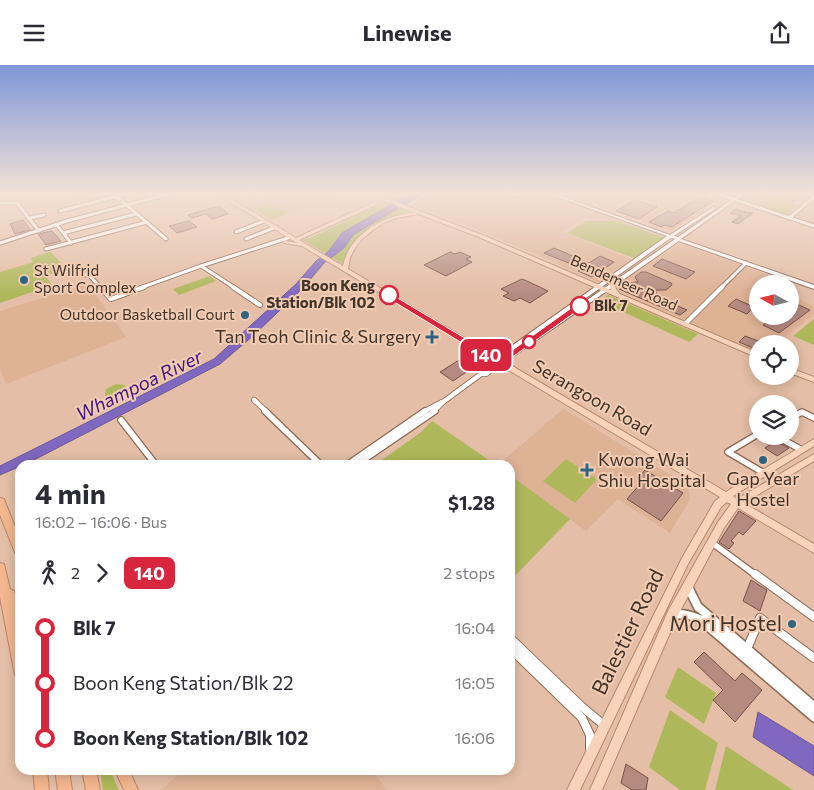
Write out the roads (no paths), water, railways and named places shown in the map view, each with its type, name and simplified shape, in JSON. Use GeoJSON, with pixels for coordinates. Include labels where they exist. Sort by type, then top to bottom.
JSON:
{"type":"FeatureCollection","features":[{"type":"Feature","properties":{"kind":"highway"},"geometry":{"type":"LineString","coordinates":[[0,502],[15,539]]}},
{"type":"Feature","properties":{"kind":"highway"},"geometry":{"type":"LineString","coordinates":[[0,568],[15,612]]}},
{"type":"Feature","properties":{"kind":"highway"},"geometry":{"type":"LineString","coordinates":[[0,568],[15,644]]}},
{"type":"Feature","properties":{"kind":"highway"},"geometry":{"type":"LineString","coordinates":[[40,775],[42,790]]}},
{"type":"Feature","properties":{"kind":"highway"},"geometry":{"type":"LineString","coordinates":[[63,775],[65,790]]}},
{"type":"Feature","properties":{"kind":"highway"},"geometry":{"type":"LineString","coordinates":[[90,775],[93,790]]}},
{"type":"Feature","properties":{"kind":"highway"},"geometry":{"type":"LineString","coordinates":[[124,775],[131,790]]}},
{"type":"Feature","properties":{"kind":"main road","name":"Serangoon Road"},"geometry":{"type":"LineString","coordinates":[[276,227],[293,239],[814,549]]}},
{"type":"Feature","properties":{"kind":"main road"},"geometry":{"type":"LineString","coordinates":[[293,239],[311,234],[326,227]]}},
{"type":"Feature","properties":{"kind":"main road"},"geometry":{"type":"LineString","coordinates":[[345,269],[348,252],[358,240],[379,227]]}},
{"type":"Feature","properties":{"kind":"main road","name":"Bendemeer Road"},"geometry":{"type":"LineString","coordinates":[[457,227],[749,352]]}},
{"type":"Feature","properties":{"kind":"main road"},"geometry":{"type":"LineString","coordinates":[[646,227],[814,286]]}},
{"type":"Feature","properties":{"kind":"main road"},"geometry":{"type":"LineString","coordinates":[[648,227],[814,286]]}},
{"type":"Feature","properties":{"kind":"main road"},"geometry":{"type":"LineString","coordinates":[[498,361],[690,227]]}},
{"type":"Feature","properties":{"kind":"main road"},"geometry":{"type":"LineString","coordinates":[[286,233],[311,234]]}},
{"type":"Feature","properties":{"kind":"main road"},"geometry":{"type":"LineString","coordinates":[[601,288],[612,284],[675,237]]}},
{"type":"Feature","properties":{"kind":"main road"},"geometry":{"type":"LineString","coordinates":[[286,243],[305,245]]}},
{"type":"Feature","properties":{"kind":"main road"},"geometry":{"type":"LineString","coordinates":[[612,284],[613,289],[618,295]]}},
{"type":"Feature","properties":{"kind":"main road"},"geometry":{"type":"LineString","coordinates":[[799,374],[814,380]]}},
{"type":"Feature","properties":{"kind":"main road","name":"Balestier Road"},"geometry":{"type":"LineString","coordinates":[[573,790],[685,561],[718,504],[726,496],[762,472],[814,442]]}},
{"type":"Feature","properties":{"kind":"main road"},"geometry":{"type":"LineString","coordinates":[[738,503],[814,457]]}},
{"type":"Feature","properties":{"kind":"main road","name":"Balestier Road"},"geometry":{"type":"LineString","coordinates":[[596,790],[672,615],[721,525],[738,503]]}},
{"type":"Feature","properties":{"kind":"street"},"geometry":{"type":"LineString","coordinates":[[36,227],[39,231]]}},
{"type":"Feature","properties":{"kind":"street"},"geometry":{"type":"LineString","coordinates":[[0,243],[51,227]]}},
{"type":"Feature","properties":{"kind":"street"},"geometry":{"type":"LineString","coordinates":[[58,227],[71,243]]}},
{"type":"Feature","properties":{"kind":"street"},"geometry":{"type":"LineString","coordinates":[[63,233],[87,227]]}},
{"type":"Feature","properties":{"kind":"street"},"geometry":{"type":"LineString","coordinates":[[46,249],[130,227]]}},
{"type":"Feature","properties":{"kind":"street"},"geometry":{"type":"LineString","coordinates":[[153,227],[166,239]]}},
{"type":"Feature","properties":{"kind":"street"},"geometry":{"type":"LineString","coordinates":[[236,232],[249,227]]}},
{"type":"Feature","properties":{"kind":"street"},"geometry":{"type":"LineString","coordinates":[[246,239],[276,227]]}},
{"type":"Feature","properties":{"kind":"street"},"geometry":{"type":"LineString","coordinates":[[206,268],[286,243],[293,239]]}},
{"type":"Feature","properties":{"kind":"street"},"geometry":{"type":"LineString","coordinates":[[89,275],[110,299],[197,268],[206,268],[293,239]]}},
{"type":"Feature","properties":{"kind":"street"},"geometry":{"type":"LineString","coordinates":[[685,324],[746,263]]}},
{"type":"Feature","properties":{"kind":"street"},"geometry":{"type":"LineString","coordinates":[[206,268],[260,305]]}},
{"type":"Feature","properties":{"kind":"street"},"geometry":{"type":"LineString","coordinates":[[363,460],[438,409],[443,402],[481,375],[486,374],[498,361]]}},
{"type":"Feature","properties":{"kind":"street"},"geometry":{"type":"LineString","coordinates":[[254,401],[316,460]]}},
{"type":"Feature","properties":{"kind":"street"},"geometry":{"type":"LineString","coordinates":[[354,460],[432,405],[443,402]]}},
{"type":"Feature","properties":{"kind":"street"},"geometry":{"type":"LineString","coordinates":[[799,414],[802,412],[814,417]]}},
{"type":"Feature","properties":{"kind":"street"},"geometry":{"type":"LineString","coordinates":[[121,420],[152,460]]}},
{"type":"Feature","properties":{"kind":"street"},"geometry":{"type":"LineString","coordinates":[[749,439],[728,452],[762,472]]}},
{"type":"Feature","properties":{"kind":"street"},"geometry":{"type":"LineString","coordinates":[[793,445],[800,449]]}},
{"type":"Feature","properties":{"kind":"street"},"geometry":{"type":"LineString","coordinates":[[711,542],[814,617]]}},
{"type":"Feature","properties":{"kind":"street"},"geometry":{"type":"LineString","coordinates":[[688,587],[698,607],[814,707]]}},
{"type":"Feature","properties":{"kind":"street"},"geometry":{"type":"LineString","coordinates":[[672,615],[686,614],[701,620],[814,717]]}},
{"type":"Feature","properties":{"kind":"street"},"geometry":{"type":"LineString","coordinates":[[746,650],[760,618],[814,659]]}},
{"type":"Feature","properties":{"kind":"street"},"geometry":{"type":"LineString","coordinates":[[515,643],[605,727]]}},
{"type":"Feature","properties":{"kind":"street"},"geometry":{"type":"LineString","coordinates":[[515,653],[582,718],[590,735],[590,757]]}},
{"type":"Feature","properties":{"kind":"place","name":"St Wilfrid Sport Complex"},"geometry":{"type":"Point","coordinates":[24,280]}},
{"type":"Feature","properties":{"kind":"place","name":"Boon Keng Station/Blk 102"},"geometry":{"type":"Point","coordinates":[389,295]}},
{"type":"Feature","properties":{"kind":"place","name":"Blk 7"},"geometry":{"type":"Point","coordinates":[580,306]}},
{"type":"Feature","properties":{"kind":"place","name":"Outdoor Basketball Court"},"geometry":{"type":"Point","coordinates":[245,315]}},
{"type":"Feature","properties":{"kind":"place","name":"Tan Teoh Clinic & Surgery"},"geometry":{"type":"Point","coordinates":[432,337]}},
{"type":"Feature","properties":{"kind":"place","name":"Gap Year Hostel"},"geometry":{"type":"Point","coordinates":[763,460]}},
{"type":"Feature","properties":{"kind":"place","name":"Kwong Wai Shiu Hospital"},"geometry":{"type":"Point","coordinates":[587,470]}},
{"type":"Feature","properties":{"kind":"place","name":"Mori Hostel"},"geometry":{"type":"Point","coordinates":[792,624]}},
{"type":"Feature","properties":{"kind":"water label","name":"Whampoa River"},"geometry":{"type":"Point","coordinates":[139,385]}}]}
